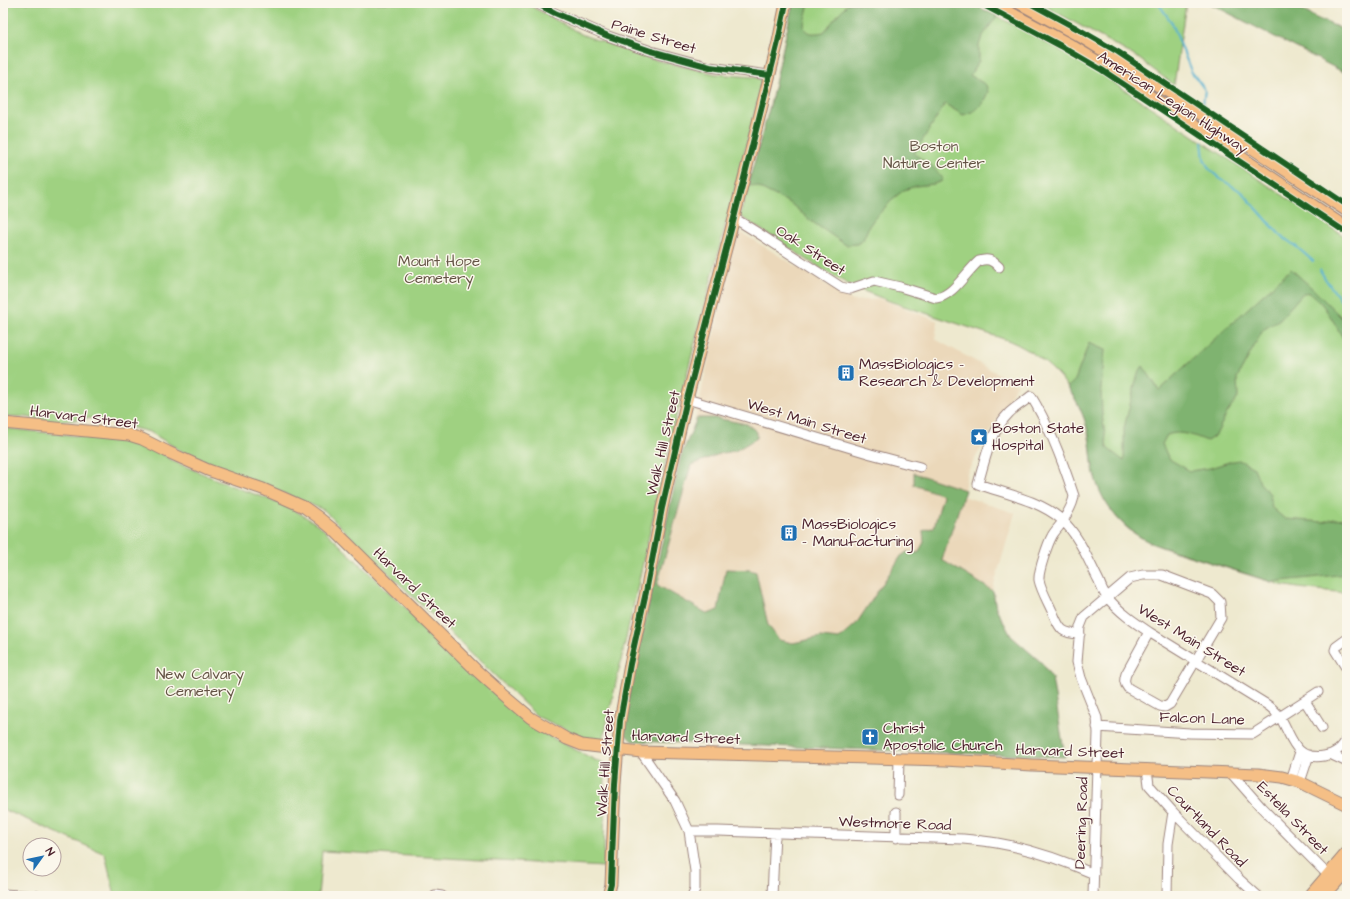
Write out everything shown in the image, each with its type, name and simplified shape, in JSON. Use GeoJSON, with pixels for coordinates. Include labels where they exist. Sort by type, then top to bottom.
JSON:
{"type":"FeatureCollection","features":[{"type":"Feature","properties":{"kind":"highway"},"geometry":{"type":"LineString","coordinates":[[1323,896],[1341,875],[1347,854]]}},
{"type":"Feature","properties":{"kind":"highway"},"geometry":{"type":"LineString","coordinates":[[1311,896],[1341,875]]}},
{"type":"Feature","properties":{"kind":"main road","name":"Walk Hill Street"},"geometry":{"type":"LineString","coordinates":[[608,896],[611,884],[615,784],[620,720],[630,664],[662,508],[687,399],[734,218],[786,3]]}},
{"type":"Feature","properties":{"kind":"main road","name":"American Legion Highway"},"geometry":{"type":"LineString","coordinates":[[992,3],[1067,43],[1108,68],[1347,228]]}},
{"type":"Feature","properties":{"kind":"main road","name":"American Legion Highway"},"geometry":{"type":"LineString","coordinates":[[1019,3],[1083,38],[1133,69],[1347,211]]}},
{"type":"Feature","properties":{"kind":"main road","name":"Harvard Street"},"geometry":{"type":"LineString","coordinates":[[3,423],[129,436],[142,439],[208,470],[263,489],[304,507],[318,516],[335,531],[454,646],[476,670],[531,718],[567,739],[582,745],[641,752],[899,759],[1258,774],[1282,777],[1296,781],[1347,805]]}},
{"type":"Feature","properties":{"kind":"street","name":"Paine Street"},"geometry":{"type":"LineString","coordinates":[[536,3],[608,36],[651,51],[710,66],[769,75]]}},
{"type":"Feature","properties":{"kind":"street","name":"Oak Street"},"geometry":{"type":"LineString","coordinates":[[734,218],[758,232],[841,287],[850,289],[874,281],[936,298],[949,293],[979,261],[986,258],[993,260],[999,267]]}},
{"type":"Feature","properties":{"kind":"street","name":"West Main Street"},"geometry":{"type":"LineString","coordinates":[[1063,521],[1074,500],[1074,496],[1065,468],[1046,422],[1031,396],[1009,413],[995,432],[978,484],[1039,505],[1051,511],[1072,531],[1083,549],[1107,597],[1131,620],[1266,704],[1279,716],[1295,746],[1304,754]]}},
{"type":"Feature","properties":{"kind":"street","name":"West Main Street"},"geometry":{"type":"LineString","coordinates":[[687,399],[871,454],[920,467]]}},
{"type":"Feature","properties":{"kind":"street"},"geometry":{"type":"LineString","coordinates":[[1063,521],[1051,536],[1041,566],[1039,579],[1051,608],[1063,631],[1068,634],[1080,634]]}},
{"type":"Feature","properties":{"kind":"street","name":"Deering Road"},"geometry":{"type":"LineString","coordinates":[[1093,896],[1097,718],[1081,678],[1077,662],[1080,628],[1084,617],[1130,578],[1143,575],[1162,575],[1212,594],[1220,602],[1221,618],[1170,704],[1165,707],[1160,706],[1128,688],[1125,684],[1124,679],[1126,674],[1149,632]]}},
{"type":"Feature","properties":{"kind":"street"},"geometry":{"type":"LineString","coordinates":[[1347,639],[1336,647],[1335,650],[1347,670]]}},
{"type":"Feature","properties":{"kind":"street","name":"Falcon Lane"},"geometry":{"type":"LineString","coordinates":[[1097,727],[1190,733],[1253,734],[1318,692]]}},
{"type":"Feature","properties":{"kind":"street"},"geometry":{"type":"LineString","coordinates":[[1305,701],[1322,728]]}},
{"type":"Feature","properties":{"kind":"street"},"geometry":{"type":"LineString","coordinates":[[1296,781],[1304,754],[1316,757],[1332,755],[1340,750],[1347,738]]}},
{"type":"Feature","properties":{"kind":"street"},"geometry":{"type":"LineString","coordinates":[[641,752],[675,801],[689,831],[695,871],[695,894]]}},
{"type":"Feature","properties":{"kind":"street"},"geometry":{"type":"LineString","coordinates":[[1332,755],[1347,762]]}},
{"type":"Feature","properties":{"kind":"street"},"geometry":{"type":"LineString","coordinates":[[898,795],[899,759]]}},
{"type":"Feature","properties":{"kind":"street","name":"Courtland Road"},"geometry":{"type":"LineString","coordinates":[[1147,769],[1148,785],[1172,812],[1258,896]]}},
{"type":"Feature","properties":{"kind":"street","name":"Estella Street"},"geometry":{"type":"LineString","coordinates":[[1231,773],[1261,807],[1341,875]]}},
{"type":"Feature","properties":{"kind":"street"},"geometry":{"type":"LineString","coordinates":[[896,812],[896,838]]}},
{"type":"Feature","properties":{"kind":"street"},"geometry":{"type":"LineString","coordinates":[[1167,896],[1168,844],[1172,812]]}},
{"type":"Feature","properties":{"kind":"street","name":"Westmore Road"},"geometry":{"type":"LineString","coordinates":[[689,831],[964,839],[996,842],[1045,855],[1094,874]]}},
{"type":"Feature","properties":{"kind":"street"},"geometry":{"type":"LineString","coordinates":[[772,896],[776,833]]}},
{"type":"Feature","properties":{"kind":"street"},"geometry":{"type":"LineString","coordinates":[[3,894],[37,896]]}},
{"type":"Feature","properties":{"kind":"shaded area"},"geometry":{"type":"Polygon","coordinates":[[[737,230],[853,301],[880,299],[938,321],[935,339],[1017,384],[967,473],[963,496],[1015,513],[964,688],[654,607],[737,230]]]}},
{"type":"Feature","properties":{"kind":"green space","name":"Mount Hope Cemetery"},"geometry":{"type":"Polygon","coordinates":[[[3,3],[525,3],[583,35],[651,59],[716,74],[753,77],[763,80],[676,416],[602,745],[538,717],[324,510],[181,451],[150,432],[92,418],[56,422],[26,417],[3,416],[3,3]]]}},
{"type":"Feature","properties":{"kind":"green space","name":"Boston Nature Center"},"geometry":{"type":"Polygon","coordinates":[[[793,3],[970,3],[1020,28],[1095,70],[1347,238],[1347,593],[1281,585],[1163,548],[1143,539],[1119,520],[1104,500],[1097,484],[1093,468],[1090,441],[1084,417],[1070,390],[1049,366],[1024,348],[1010,341],[892,302],[856,288],[826,272],[740,216],[771,102],[793,3]]]}},
{"type":"Feature","properties":{"kind":"green space"},"geometry":{"type":"Polygon","coordinates":[[[793,3],[809,3],[804,26],[805,30],[815,33],[824,32],[849,3],[970,3],[997,16],[982,37],[979,45],[979,61],[970,75],[986,85],[988,92],[984,101],[976,110],[963,115],[945,104],[914,154],[932,166],[942,177],[942,181],[904,190],[895,197],[874,219],[863,240],[857,244],[846,245],[811,221],[790,203],[758,187],[748,185],[771,102],[793,3]]]}},
{"type":"Feature","properties":{"kind":"green space"},"geometry":{"type":"Polygon","coordinates":[[[1040,3],[1186,3],[1174,85],[1138,58],[1040,3]]]}},
{"type":"Feature","properties":{"kind":"green space"},"geometry":{"type":"Polygon","coordinates":[[[1209,3],[1290,3],[1316,18],[1347,31],[1347,74],[1209,3]]]}},
{"type":"Feature","properties":{"kind":"green space"},"geometry":{"type":"Polygon","coordinates":[[[1291,269],[1347,323],[1347,346],[1331,317],[1320,302],[1314,296],[1308,293],[1303,293],[1280,319],[1263,330],[1237,378],[1238,397],[1227,413],[1216,435],[1207,441],[1187,434],[1177,433],[1167,435],[1162,444],[1169,459],[1190,471],[1210,468],[1239,460],[1254,468],[1260,483],[1270,494],[1272,508],[1285,519],[1323,522],[1347,518],[1347,574],[1272,582],[1153,544],[1131,531],[1122,523],[1106,503],[1096,481],[1090,440],[1086,425],[1080,408],[1068,387],[1075,380],[1089,343],[1105,350],[1101,389],[1102,414],[1107,448],[1124,461],[1124,428],[1138,373],[1143,366],[1159,390],[1291,269]]]}},
{"type":"Feature","properties":{"kind":"green space"},"geometry":{"type":"Polygon","coordinates":[[[697,418],[715,418],[747,424],[757,432],[757,438],[735,451],[722,453],[691,465],[657,585],[708,614],[718,610],[726,569],[750,570],[756,572],[768,625],[779,640],[793,643],[821,637],[839,639],[856,624],[901,556],[907,552],[918,553],[924,542],[923,531],[934,527],[943,495],[914,485],[914,473],[965,490],[942,560],[993,591],[996,608],[1011,636],[1042,663],[1052,678],[1065,757],[632,741],[621,730],[681,456],[697,418]]]}},
{"type":"Feature","properties":{"kind":"green space","name":"New Calvary Cemetery"},"geometry":{"type":"Polygon","coordinates":[[[3,428],[145,444],[175,462],[232,486],[288,506],[320,526],[529,726],[605,765],[604,867],[322,851],[318,896],[115,896],[105,854],[3,809],[3,428]]]}},
{"type":"Feature","properties":{"kind":"waterway"},"geometry":{"type":"LineString","coordinates":[[1158,3],[1172,23],[1191,71],[1205,90],[1203,104]]}},
{"type":"Feature","properties":{"kind":"waterway"},"geometry":{"type":"LineString","coordinates":[[1202,142],[1204,159],[1209,169],[1219,178],[1242,192],[1280,235],[1313,261]]}},
{"type":"Feature","properties":{"kind":"waterway"},"geometry":{"type":"LineString","coordinates":[[1320,270],[1347,309]]}},
{"type":"Feature","properties":{"kind":"cycle path"},"geometry":{"type":"LineString","coordinates":[[536,3],[608,36],[651,51],[710,67],[769,75]]}},
{"type":"Feature","properties":{"kind":"cycle path"},"geometry":{"type":"LineString","coordinates":[[608,896],[611,884],[615,784],[620,721],[630,664],[646,592],[662,508],[687,399],[734,218],[778,42],[786,3]]}},
{"type":"Feature","properties":{"kind":"cycle path"},"geometry":{"type":"LineString","coordinates":[[980,3],[1061,46],[1102,70],[1347,233]]}},
{"type":"Feature","properties":{"kind":"cycle path"},"geometry":{"type":"LineString","coordinates":[[1030,3],[1118,52],[1347,205]]}},
{"type":"Feature","properties":{"kind":"place","name":"MassBiologics - Research & Development"},"geometry":{"type":"Point","coordinates":[846,373]}},
{"type":"Feature","properties":{"kind":"place","name":"Boston State Hospital"},"geometry":{"type":"Point","coordinates":[979,437]}},
{"type":"Feature","properties":{"kind":"place","name":"MassBiologics - Manufacturing"},"geometry":{"type":"Point","coordinates":[789,533]}},
{"type":"Feature","properties":{"kind":"place","name":"Christ Apostolic Church"},"geometry":{"type":"Point","coordinates":[870,737]}}]}
